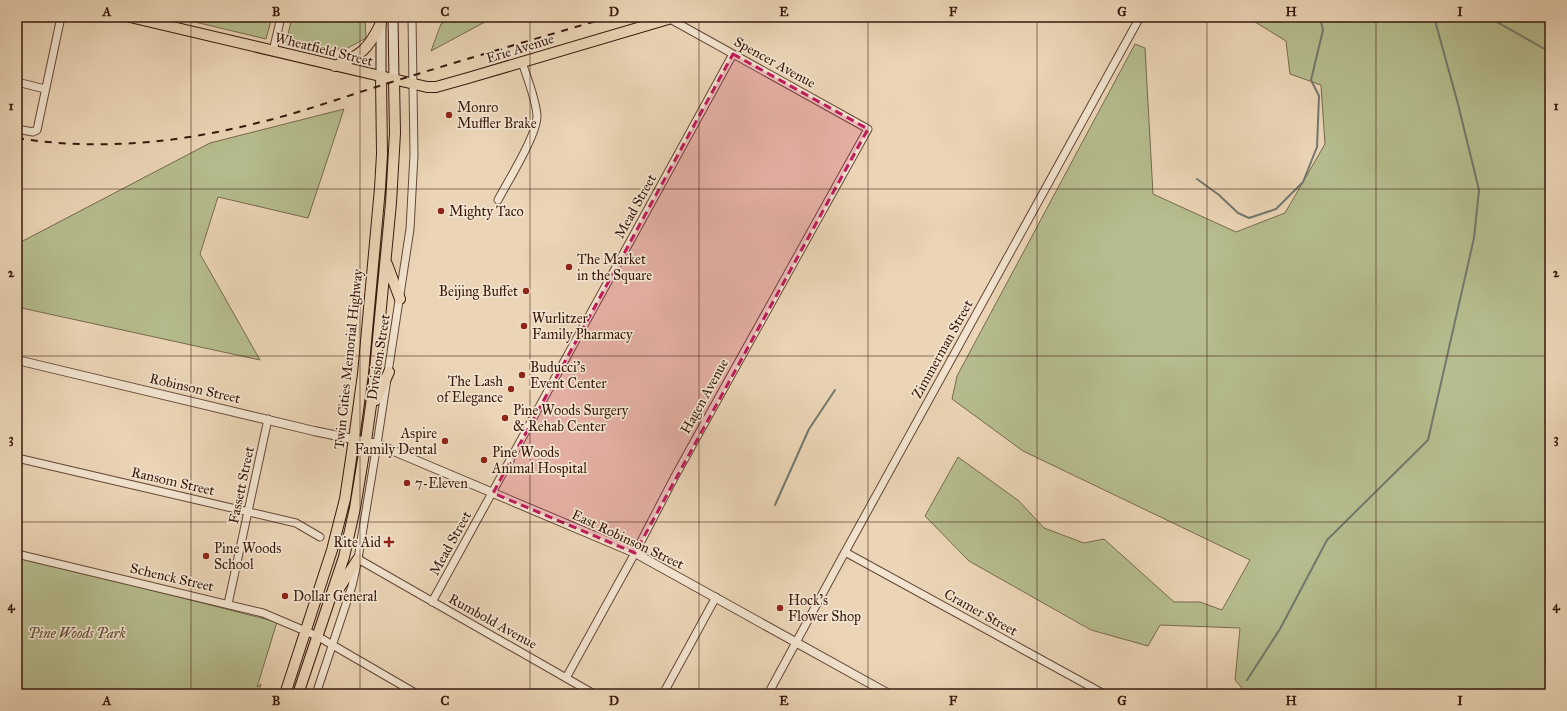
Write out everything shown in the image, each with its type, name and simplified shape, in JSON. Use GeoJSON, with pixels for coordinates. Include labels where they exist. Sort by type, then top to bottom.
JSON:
{"type":"FeatureCollection","features":[{"type":"Feature","properties":{"kind":"main road","name":"Wheatfield Street"},"geometry":{"type":"LineString","coordinates":[[130,17],[394,80]]}},
{"type":"Feature","properties":{"kind":"main road","name":"Twin Cities Memorial Highway"},"geometry":{"type":"LineString","coordinates":[[298,694],[344,557],[355,508],[370,417],[394,166],[393,17]]}},
{"type":"Feature","properties":{"kind":"main road","name":"Erie Avenue"},"geometry":{"type":"LineString","coordinates":[[394,80],[423,87],[436,87],[673,18]]}},
{"type":"Feature","properties":{"kind":"main road","name":"Twin Cities Memorial Highway"},"geometry":{"type":"LineString","coordinates":[[285,694],[340,524],[354,439],[363,374],[380,188],[382,154],[381,20]]}},
{"type":"Feature","properties":{"kind":"main road"},"geometry":{"type":"LineString","coordinates":[[334,66],[357,56],[365,50],[381,20]]}},
{"type":"Feature","properties":{"kind":"main road"},"geometry":{"type":"LineString","coordinates":[[386,262],[400,299]]}},
{"type":"Feature","properties":{"kind":"main road"},"geometry":{"type":"LineString","coordinates":[[370,417],[382,385],[389,372]]}},
{"type":"Feature","properties":{"kind":"main road"},"geometry":{"type":"LineString","coordinates":[[328,605],[358,559]]}},
{"type":"Feature","properties":{"kind":"street"},"geometry":{"type":"LineString","coordinates":[[17,129],[33,132],[37,130],[61,17]]}},
{"type":"Feature","properties":{"kind":"street"},"geometry":{"type":"LineString","coordinates":[[273,51],[281,17]]}},
{"type":"Feature","properties":{"kind":"street","name":"Division Street"},"geometry":{"type":"LineString","coordinates":[[316,694],[352,586],[358,559],[389,372],[410,229],[413,191],[414,85],[412,17]]}},
{"type":"Feature","properties":{"kind":"street","name":"Zimmerman Street"},"geometry":{"type":"LineString","coordinates":[[768,694],[1140,17]]}},
{"type":"Feature","properties":{"kind":"street","name":"Spencer Avenue"},"geometry":{"type":"LineString","coordinates":[[673,18],[733,54],[868,129]]}},
{"type":"Feature","properties":{"kind":"street","name":"Mead Street"},"geometry":{"type":"LineString","coordinates":[[432,602],[733,54]]}},
{"type":"Feature","properties":{"kind":"street"},"geometry":{"type":"LineString","coordinates":[[498,200],[531,138],[536,122],[535,106],[522,62]]}},
{"type":"Feature","properties":{"kind":"street"},"geometry":{"type":"LineString","coordinates":[[17,82],[45,89]]}},
{"type":"Feature","properties":{"kind":"street","name":"Hagen Avenue"},"geometry":{"type":"LineString","coordinates":[[566,678],[635,553],[674,478],[868,129]]}},
{"type":"Feature","properties":{"kind":"street","name":"Robinson Street"},"geometry":{"type":"LineString","coordinates":[[17,360],[366,441]]}},
{"type":"Feature","properties":{"kind":"street","name":"Fassett Street"},"geometry":{"type":"LineString","coordinates":[[228,604],[268,419]]}},
{"type":"Feature","properties":{"kind":"street","name":"East Robinson Street"},"geometry":{"type":"LineString","coordinates":[[366,441],[377,444],[635,553],[889,694]]}},
{"type":"Feature","properties":{"kind":"street","name":"Ransom Street"},"geometry":{"type":"LineString","coordinates":[[17,458],[296,524],[320,537]]}},
{"type":"Feature","properties":{"kind":"street","name":"Cramer Street"},"geometry":{"type":"LineString","coordinates":[[845,552],[1104,694]]}},
{"type":"Feature","properties":{"kind":"street","name":"Schenck Street"},"geometry":{"type":"LineString","coordinates":[[17,554],[263,613],[317,636],[417,694]]}},
{"type":"Feature","properties":{"kind":"street","name":"Rumbold Avenue"},"geometry":{"type":"LineString","coordinates":[[358,559],[594,694]]}},
{"type":"Feature","properties":{"kind":"street"},"geometry":{"type":"LineString","coordinates":[[663,694],[716,598]]}},
{"type":"Feature","properties":{"kind":"highlighted area"},"geometry":{"type":"Polygon","coordinates":[[[733,54],[868,129],[635,553],[493,493],[733,54]]]}},
{"type":"Feature","properties":{"kind":"green space"},"geometry":{"type":"Polygon","coordinates":[[[174,17],[272,17],[266,39],[174,17]]]}},
{"type":"Feature","properties":{"kind":"green space"},"geometry":{"type":"Polygon","coordinates":[[[292,17],[365,17],[366,38],[346,49],[310,49],[286,43],[292,17]]]}},
{"type":"Feature","properties":{"kind":"green space"},"geometry":{"type":"Polygon","coordinates":[[[454,17],[494,17],[431,51],[441,24],[454,17]]]}},
{"type":"Feature","properties":{"kind":"green space"},"geometry":{"type":"Polygon","coordinates":[[[1247,17],[1550,17],[1550,694],[1247,694],[1235,680],[1240,628],[1160,625],[1148,646],[1091,630],[969,561],[925,516],[958,457],[1019,501],[1044,528],[1084,543],[1104,539],[1174,602],[1200,602],[1222,610],[1250,560],[1023,451],[952,399],[957,376],[1135,44],[1145,48],[1153,194],[1236,232],[1285,213],[1325,144],[1321,85],[1290,74],[1286,41],[1247,17]]]}},
{"type":"Feature","properties":{"kind":"green space"},"geometry":{"type":"Polygon","coordinates":[[[344,109],[308,218],[218,197],[200,254],[260,360],[17,307],[17,244],[210,143],[344,109]]]}},
{"type":"Feature","properties":{"kind":"green space","name":"Pine Woods Park"},"geometry":{"type":"Polygon","coordinates":[[[17,556],[277,622],[257,687],[261,684],[258,694],[17,694],[17,556]]]}},
{"type":"Feature","properties":{"kind":"waterway"},"geometry":{"type":"LineString","coordinates":[[1197,179],[1219,195],[1238,213],[1249,218],[1276,209],[1303,182],[1317,147],[1319,96],[1311,80],[1323,30],[1320,17]]}},
{"type":"Feature","properties":{"kind":"waterway"},"geometry":{"type":"LineString","coordinates":[[1247,680],[1280,629],[1327,540],[1428,440],[1474,238],[1479,190],[1458,104],[1434,17]]}},
{"type":"Feature","properties":{"kind":"waterway"},"geometry":{"type":"LineString","coordinates":[[1488,17],[1550,52]]}},
{"type":"Feature","properties":{"kind":"waterway"},"geometry":{"type":"LineString","coordinates":[[775,505],[809,429],[835,390]]}},
{"type":"Feature","properties":{"kind":"railway"},"geometry":{"type":"LineString","coordinates":[[17,138],[77,144],[138,143],[198,136],[228,130],[292,114],[422,73],[610,17]]}},
{"type":"Feature","properties":{"kind":"place","name":"Monro Muffler Brake"},"geometry":{"type":"Point","coordinates":[449,115]}},
{"type":"Feature","properties":{"kind":"place","name":"Mighty Taco"},"geometry":{"type":"Point","coordinates":[441,211]}},
{"type":"Feature","properties":{"kind":"place","name":"The Market in the Square"},"geometry":{"type":"Point","coordinates":[569,267]}},
{"type":"Feature","properties":{"kind":"place","name":"Beijing Buffet"},"geometry":{"type":"Point","coordinates":[526,291]}},
{"type":"Feature","properties":{"kind":"place","name":"Wurlitzer Family Pharmacy"},"geometry":{"type":"Point","coordinates":[524,326]}},
{"type":"Feature","properties":{"kind":"place","name":"Buducci's Event Center"},"geometry":{"type":"Point","coordinates":[522,375]}},
{"type":"Feature","properties":{"kind":"place","name":"The Lash of Elegance"},"geometry":{"type":"Point","coordinates":[511,389]}},
{"type":"Feature","properties":{"kind":"place","name":"Pine Woods Surgery & Rehab Center"},"geometry":{"type":"Point","coordinates":[505,418]}},
{"type":"Feature","properties":{"kind":"place","name":"Aspire Family Dental"},"geometry":{"type":"Point","coordinates":[445,441]}},
{"type":"Feature","properties":{"kind":"place","name":"Pine Woods Animal Hospital"},"geometry":{"type":"Point","coordinates":[484,460]}},
{"type":"Feature","properties":{"kind":"place","name":"7-Eleven"},"geometry":{"type":"Point","coordinates":[407,483]}},
{"type":"Feature","properties":{"kind":"place","name":"Rite Aid"},"geometry":{"type":"Point","coordinates":[389,542]}},
{"type":"Feature","properties":{"kind":"place","name":"Pine Woods School"},"geometry":{"type":"Point","coordinates":[206,556]}},
{"type":"Feature","properties":{"kind":"place","name":"Dollar General"},"geometry":{"type":"Point","coordinates":[285,596]}},
{"type":"Feature","properties":{"kind":"place","name":"Hock's Flower Shop"},"geometry":{"type":"Point","coordinates":[780,608]}}]}
